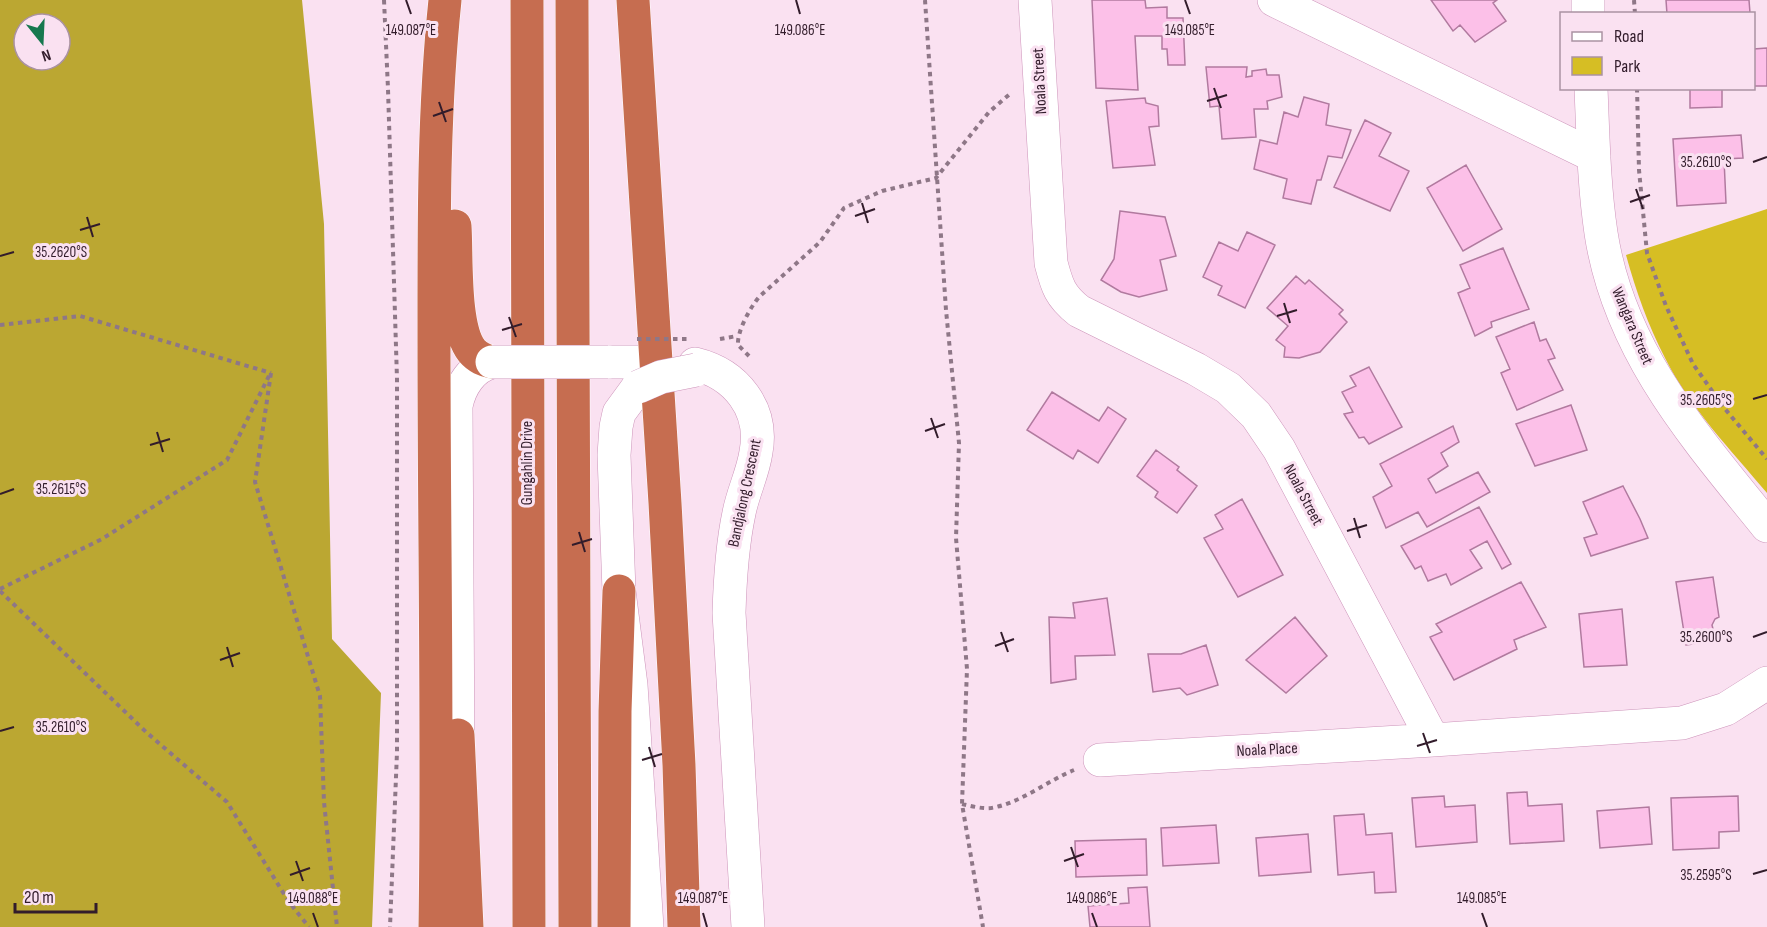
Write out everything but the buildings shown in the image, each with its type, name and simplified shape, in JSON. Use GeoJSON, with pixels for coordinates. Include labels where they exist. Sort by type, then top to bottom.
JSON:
{"type":"FeatureCollection","features":[{"type":"Feature","properties":{"kind":"highway"},"geometry":{"type":"LineString","coordinates":[[435,927],[434,191],[439,56],[445,0]]}},
{"type":"Feature","properties":{"kind":"highway"},"geometry":{"type":"LineString","coordinates":[[457,0],[451,92],[459,316],[463,334],[470,349],[479,358],[492,362]]}},
{"type":"Feature","properties":{"kind":"highway","name":"Gungahlin Drive"},"geometry":{"type":"LineString","coordinates":[[526,0],[529,927]]}},
{"type":"Feature","properties":{"kind":"highway"},"geometry":{"type":"LineString","coordinates":[[572,0],[575,927]]}},
{"type":"Feature","properties":{"kind":"highway"},"geometry":{"type":"LineString","coordinates":[[633,0],[665,503],[679,765],[684,927]]}},
{"type":"Feature","properties":{"kind":"highway"},"geometry":{"type":"LineString","coordinates":[[614,927],[615,711],[619,591]]}},
{"type":"Feature","properties":{"kind":"highway"},"geometry":{"type":"LineString","coordinates":[[458,735],[467,927]]}},
{"type":"Feature","properties":{"kind":"street","name":"Noala Street"},"geometry":{"type":"LineString","coordinates":[[1035,0],[1051,263],[1058,287],[1078,312],[1196,369],[1228,388],[1256,416],[1279,449],[1434,740]]}},
{"type":"Feature","properties":{"kind":"street"},"geometry":{"type":"LineString","coordinates":[[1274,0],[1594,156]]}},
{"type":"Feature","properties":{"kind":"street","name":"Wangara Street"},"geometry":{"type":"LineString","coordinates":[[1591,90],[1601,235],[1616,295],[1640,352],[1655,380],[1690,429],[1767,526]]}},
{"type":"Feature","properties":{"kind":"street","name":"Bandjalong Crescent"},"geometry":{"type":"LineString","coordinates":[[492,362],[698,360],[729,378],[749,403],[757,425],[756,451],[742,498],[730,566],[729,613],[748,927]]}},
{"type":"Feature","properties":{"kind":"street"},"geometry":{"type":"LineString","coordinates":[[458,927],[456,406],[462,388],[474,371],[492,362]]}},
{"type":"Feature","properties":{"kind":"street"},"geometry":{"type":"LineString","coordinates":[[630,362],[614,440],[619,591],[632,685],[647,927]]}},
{"type":"Feature","properties":{"kind":"street"},"geometry":{"type":"LineString","coordinates":[[1434,740],[1682,723],[1726,709],[1767,683]]}},
{"type":"Feature","properties":{"kind":"street","name":"Noala Place"},"geometry":{"type":"LineString","coordinates":[[1100,760],[1434,740]]}},
{"type":"Feature","properties":{"kind":"path"},"geometry":{"type":"LineString","coordinates":[[384,0],[397,379],[397,752],[390,927]]}},
{"type":"Feature","properties":{"kind":"path"},"geometry":{"type":"LineString","coordinates":[[925,0],[946,310],[959,443],[956,538],[966,669],[962,804],[983,927]]}},
{"type":"Feature","properties":{"kind":"path"},"geometry":{"type":"LineString","coordinates":[[1637,90],[1640,170],[1647,253],[1662,295],[1693,364],[1725,409],[1767,459]]}},
{"type":"Feature","properties":{"kind":"path"},"geometry":{"type":"LineString","coordinates":[[756,362],[738,345],[738,336],[751,307],[759,297],[820,242],[844,208],[882,191],[936,178],[989,112]]}},
{"type":"Feature","properties":{"kind":"path"},"geometry":{"type":"LineString","coordinates":[[0,325],[80,316],[271,372]]}},
{"type":"Feature","properties":{"kind":"path"},"geometry":{"type":"LineString","coordinates":[[630,362],[698,360]]}},
{"type":"Feature","properties":{"kind":"path"},"geometry":{"type":"LineString","coordinates":[[271,372],[227,460],[102,539],[0,590],[146,732],[227,802],[289,902],[309,927]]}},
{"type":"Feature","properties":{"kind":"path"},"geometry":{"type":"LineString","coordinates":[[271,372],[255,483],[320,696],[324,802],[337,927]]}},
{"type":"Feature","properties":{"kind":"path"},"geometry":{"type":"LineString","coordinates":[[962,804],[989,808],[1018,799],[1056,777],[1100,760]]}},
{"type":"Feature","properties":{"kind":"green space"},"geometry":{"type":"Polygon","coordinates":[[[1767,209],[1767,493],[1712,428],[1675,376],[1648,320],[1626,255],[1767,209]]]}},
{"type":"Feature","properties":{"kind":"shaded area"},"geometry":{"type":"Polygon","coordinates":[[[0,0],[302,0],[324,224],[332,639],[381,693],[372,927],[0,927],[0,0]]]}}]}
